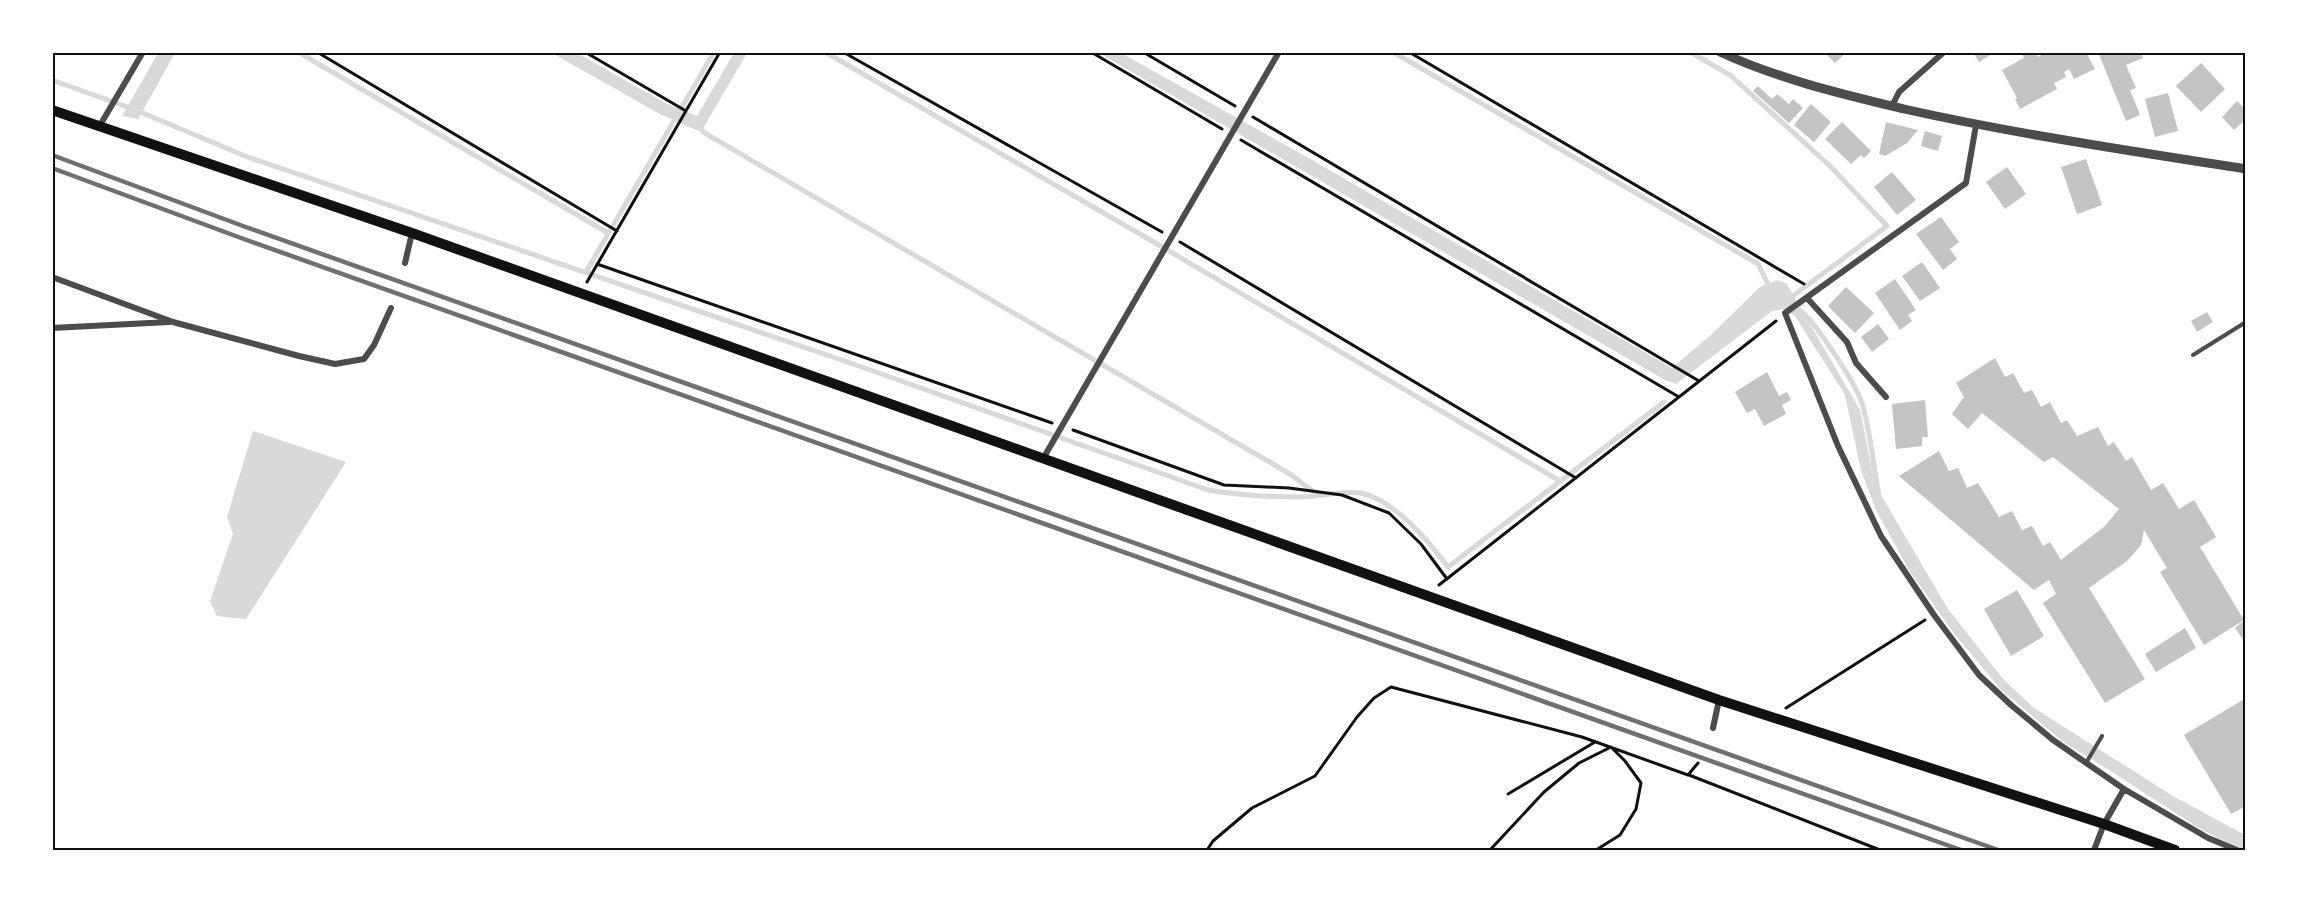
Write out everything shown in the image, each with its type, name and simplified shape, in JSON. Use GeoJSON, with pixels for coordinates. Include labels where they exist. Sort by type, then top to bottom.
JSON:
{"type":"FeatureCollection","features":[{"type":"Feature","properties":{"kind":"main road"},"geometry":{"type":"LineString","coordinates":[[52,110],[412,233],[1719,700],[2104,824],[2175,850]]}},
{"type":"Feature","properties":{"kind":"street"},"geometry":{"type":"LineString","coordinates":[[99,127],[143,52]]}},
{"type":"Feature","properties":{"kind":"street"},"geometry":{"type":"LineString","coordinates":[[1044,458],[1279,52]]}},
{"type":"Feature","properties":{"kind":"street"},"geometry":{"type":"LineString","coordinates":[[1720,52],[1745,64],[1840,94],[1976,125],[2246,169]]}},
{"type":"Feature","properties":{"kind":"street"},"geometry":{"type":"LineString","coordinates":[[1892,106],[1899,92],[1944,52]]}},
{"type":"Feature","properties":{"kind":"street"},"geometry":{"type":"LineString","coordinates":[[1976,125],[1966,183],[1785,314],[1838,446],[1881,536],[1934,615],[1979,675],[2019,712],[2085,764],[2208,838],[2237,850]]}},
{"type":"Feature","properties":{"kind":"street"},"geometry":{"type":"LineString","coordinates":[[405,263],[412,233]]}},
{"type":"Feature","properties":{"kind":"street"},"geometry":{"type":"LineString","coordinates":[[52,277],[173,322],[335,364],[364,359],[374,345],[391,308]]}},
{"type":"Feature","properties":{"kind":"street"},"geometry":{"type":"LineString","coordinates":[[1804,300],[1847,342],[1856,363],[1886,397]]}},
{"type":"Feature","properties":{"kind":"street"},"geometry":{"type":"LineString","coordinates":[[52,328],[173,322]]}},
{"type":"Feature","properties":{"kind":"street"},"geometry":{"type":"LineString","coordinates":[[1713,728],[1719,700]]}},
{"type":"Feature","properties":{"kind":"street"},"geometry":{"type":"LineString","coordinates":[[2094,850],[2104,824],[2124,789]]}},
{"type":"Feature","properties":{"kind":"lane"},"geometry":{"type":"LineString","coordinates":[[2193,355],[2246,322]]}},
{"type":"Feature","properties":{"kind":"lane"},"geometry":{"type":"LineString","coordinates":[[2085,764],[2102,736]]}},
{"type":"Feature","properties":{"kind":"path"},"geometry":{"type":"LineString","coordinates":[[317,52],[617,231]]}},
{"type":"Feature","properties":{"kind":"path"},"geometry":{"type":"LineString","coordinates":[[585,52],[686,111]]}},
{"type":"Feature","properties":{"kind":"path"},"geometry":{"type":"LineString","coordinates":[[580,293],[720,52]]}},
{"type":"Feature","properties":{"kind":"path"},"geometry":{"type":"LineString","coordinates":[[843,52],[1172,238],[1576,478]]}},
{"type":"Feature","properties":{"kind":"path"},"geometry":{"type":"LineString","coordinates":[[1091,52],[1679,396]]}},
{"type":"Feature","properties":{"kind":"path"},"geometry":{"type":"LineString","coordinates":[[1143,52],[1699,381]]}},
{"type":"Feature","properties":{"kind":"path"},"geometry":{"type":"LineString","coordinates":[[1409,52],[1816,291]]}},
{"type":"Feature","properties":{"kind":"path"},"geometry":{"type":"LineString","coordinates":[[597,264],[1224,485],[1289,488],[1342,495],[1389,513],[1421,544],[1447,579]]}},
{"type":"Feature","properties":{"kind":"path"},"geometry":{"type":"LineString","coordinates":[[1426,596],[1785,314]]}},
{"type":"Feature","properties":{"kind":"path"},"geometry":{"type":"LineString","coordinates":[[1772,717],[1934,615]]}},
{"type":"Feature","properties":{"kind":"path"},"geometry":{"type":"LineString","coordinates":[[1207,850],[1252,808],[1315,776],[1357,717],[1374,698],[1391,687],[1596,742],[1688,775],[1880,850]]}},
{"type":"Feature","properties":{"kind":"path"},"geometry":{"type":"LineString","coordinates":[[1508,794],[1596,742]]}},
{"type":"Feature","properties":{"kind":"path"},"geometry":{"type":"LineString","coordinates":[[1490,850],[1544,792],[1579,763],[1611,747]]}},
{"type":"Feature","properties":{"kind":"path"},"geometry":{"type":"LineString","coordinates":[[1596,850],[1620,835],[1636,809],[1641,783],[1625,760],[1611,747]]}},
{"type":"Feature","properties":{"kind":"path"},"geometry":{"type":"LineString","coordinates":[[1688,775],[1698,763]]}},
{"type":"Feature","properties":{"kind":"shaded area"},"geometry":{"type":"Polygon","coordinates":[[[158,53],[175,53],[138,119],[122,116],[158,53]]]}},
{"type":"Feature","properties":{"kind":"shaded area"},"geometry":{"type":"Polygon","coordinates":[[[552,53],[577,53],[665,103],[697,116],[734,53],[747,53],[701,132],[660,114],[552,53]]]}},
{"type":"Feature","properties":{"kind":"shaded area"},"geometry":{"type":"Polygon","coordinates":[[[1099,53],[1121,53],[1305,156],[1672,368],[1713,333],[1760,287],[1777,280],[1786,283],[1860,410],[1875,485],[1948,609],[2004,680],[2034,708],[2173,796],[2245,835],[2245,850],[2194,825],[2066,744],[2002,691],[1953,632],[1910,572],[1876,510],[1861,470],[1845,395],[1795,316],[1784,309],[1772,311],[1676,384],[1665,380],[1099,53]]]}},
{"type":"Feature","properties":{"kind":"shaded area"},"geometry":{"type":"Polygon","coordinates":[[[253,431],[346,462],[246,619],[217,616],[210,601],[233,534],[227,517],[253,431]]]}},
{"type":"Feature","properties":{"kind":"building"},"geometry":{"type":"Polygon","coordinates":[[[1830,52],[1847,52],[1835,63],[1827,55],[1830,52]]]}},
{"type":"Feature","properties":{"kind":"building"},"geometry":{"type":"Polygon","coordinates":[[[1973,52],[1995,52],[1979,62],[1973,52]]]}},
{"type":"Feature","properties":{"kind":"building"},"geometry":{"type":"Polygon","coordinates":[[[2021,52],[2035,52],[2038,57],[2046,52],[2086,52],[2095,69],[2074,79],[2069,69],[2064,72],[2066,77],[2054,83],[2057,89],[2020,109],[2015,99],[2017,98],[2002,70],[2024,58],[2021,52]]]}},
{"type":"Feature","properties":{"kind":"building"},"geometry":{"type":"Polygon","coordinates":[[[2098,52],[2141,52],[2143,58],[2126,65],[2136,88],[2130,90],[2140,115],[2126,121],[2098,52]]]}},
{"type":"Feature","properties":{"kind":"building"},"geometry":{"type":"Polygon","coordinates":[[[2201,63],[2225,89],[2201,112],[2176,86],[2201,63]]]}},
{"type":"Feature","properties":{"kind":"building"},"geometry":{"type":"Polygon","coordinates":[[[1758,86],[1772,99],[1777,94],[1789,104],[1793,99],[1803,108],[1789,123],[1753,91],[1758,86]]]}},
{"type":"Feature","properties":{"kind":"building"},"geometry":{"type":"Polygon","coordinates":[[[2168,93],[2178,131],[2155,137],[2145,99],[2168,93]]]}},
{"type":"Feature","properties":{"kind":"building"},"geometry":{"type":"Polygon","coordinates":[[[2237,101],[2246,110],[2246,119],[2234,130],[2222,117],[2237,101]]]}},
{"type":"Feature","properties":{"kind":"building"},"geometry":{"type":"Polygon","coordinates":[[[1811,104],[1831,122],[1814,142],[1794,125],[1811,104]]]}},
{"type":"Feature","properties":{"kind":"building"},"geometry":{"type":"Polygon","coordinates":[[[1842,122],[1871,151],[1864,158],[1861,155],[1851,164],[1825,139],[1842,122]]]}},
{"type":"Feature","properties":{"kind":"building"},"geometry":{"type":"Polygon","coordinates":[[[1886,122],[1918,130],[1907,143],[1885,156],[1879,154],[1886,122]]]}},
{"type":"Feature","properties":{"kind":"building"},"geometry":{"type":"Polygon","coordinates":[[[1925,131],[1942,136],[1938,151],[1921,146],[1925,131]]]}},
{"type":"Feature","properties":{"kind":"building"},"geometry":{"type":"Polygon","coordinates":[[[2086,159],[2102,205],[2077,214],[2061,167],[2086,159]]]}},
{"type":"Feature","properties":{"kind":"building"},"geometry":{"type":"Polygon","coordinates":[[[2007,167],[2026,194],[2005,209],[1986,182],[2007,167]]]}},
{"type":"Feature","properties":{"kind":"building"},"geometry":{"type":"Polygon","coordinates":[[[1892,172],[1916,200],[1897,215],[1874,187],[1892,172]]]}},
{"type":"Feature","properties":{"kind":"building"},"geometry":{"type":"Polygon","coordinates":[[[1941,217],[1959,242],[1950,249],[1957,259],[1943,270],[1916,234],[1941,217]]]}},
{"type":"Feature","properties":{"kind":"building"},"geometry":{"type":"Polygon","coordinates":[[[1922,262],[1940,288],[1920,301],[1902,276],[1922,262]]]}},
{"type":"Feature","properties":{"kind":"building"},"geometry":{"type":"Polygon","coordinates":[[[1895,279],[1916,310],[1908,315],[1912,321],[1900,330],[1875,293],[1895,279]]]}},
{"type":"Feature","properties":{"kind":"building"},"geometry":{"type":"Polygon","coordinates":[[[1846,287],[1874,313],[1855,333],[1828,306],[1846,287]]]}},
{"type":"Feature","properties":{"kind":"building"},"geometry":{"type":"Polygon","coordinates":[[[2207,312],[2213,322],[2197,332],[2191,321],[2207,312]]]}},
{"type":"Feature","properties":{"kind":"building"},"geometry":{"type":"Polygon","coordinates":[[[1878,324],[1889,339],[1872,352],[1861,337],[1878,324]]]}},
{"type":"Feature","properties":{"kind":"building"},"geometry":{"type":"Polygon","coordinates":[[[1995,358],[2005,377],[2013,373],[2024,393],[2032,390],[2041,407],[2050,402],[2061,423],[2067,420],[2077,436],[2098,427],[2108,446],[2114,442],[2126,461],[2132,457],[2151,490],[2163,483],[2179,509],[2194,500],[2216,537],[2200,547],[2244,620],[2204,645],[2160,572],[2167,568],[2144,530],[2141,545],[2127,561],[2089,588],[2145,679],[2105,703],[2043,603],[2056,594],[2049,580],[2034,590],[1899,476],[1939,451],[1949,471],[1958,468],[1967,488],[1978,483],[1999,517],[2012,511],[2022,530],[2032,526],[2043,546],[2050,542],[2061,560],[2105,526],[2119,509],[2053,457],[2044,462],[1982,413],[1968,429],[1952,414],[1964,397],[1956,383],[1995,358]]]}},
{"type":"Feature","properties":{"kind":"building"},"geometry":{"type":"Polygon","coordinates":[[[1767,372],[1779,396],[1787,392],[1791,400],[1782,405],[1786,414],[1764,426],[1755,409],[1747,413],[1735,392],[1767,372]]]}},
{"type":"Feature","properties":{"kind":"building"},"geometry":{"type":"Polygon","coordinates":[[[1925,400],[1928,437],[1922,437],[1922,446],[1896,449],[1892,404],[1925,400]]]}},
{"type":"Feature","properties":{"kind":"building"},"geometry":{"type":"Polygon","coordinates":[[[2017,590],[2044,636],[2011,656],[1984,609],[2017,590]]]}},
{"type":"Feature","properties":{"kind":"building"},"geometry":{"type":"Polygon","coordinates":[[[2246,619],[2246,644],[2235,628],[2246,619]]]}},
{"type":"Feature","properties":{"kind":"building"},"geometry":{"type":"Polygon","coordinates":[[[2185,628],[2196,648],[2156,672],[2145,654],[2185,628]]]}},
{"type":"Feature","properties":{"kind":"building"},"geometry":{"type":"Polygon","coordinates":[[[2246,698],[2246,806],[2231,814],[2184,735],[2246,698]]]}},
{"type":"Feature","properties":{"kind":"waterway"},"geometry":{"type":"LineString","coordinates":[[298,52],[608,233]]}},
{"type":"Feature","properties":{"kind":"waterway"},"geometry":{"type":"LineString","coordinates":[[586,272],[714,52]]}},
{"type":"Feature","properties":{"kind":"waterway"},"geometry":{"type":"LineString","coordinates":[[825,52],[1560,481]]}},
{"type":"Feature","properties":{"kind":"waterway"},"geometry":{"type":"LineString","coordinates":[[1393,52],[1758,264],[1770,288]]}},
{"type":"Feature","properties":{"kind":"waterway"},"geometry":{"type":"LineString","coordinates":[[1690,52],[1730,75],[1830,166],[1887,226],[1790,298]]}},
{"type":"Feature","properties":{"kind":"waterway"},"geometry":{"type":"LineString","coordinates":[[52,80],[133,109]]}},
{"type":"Feature","properties":{"kind":"waterway"},"geometry":{"type":"LineString","coordinates":[[138,111],[245,156],[859,366],[1208,490],[1289,497],[1354,492],[1373,497],[1410,523],[1448,567],[1664,402]]}},
{"type":"Feature","properties":{"kind":"waterway"},"geometry":{"type":"LineString","coordinates":[[700,124],[703,132],[1290,474],[1314,492]]}},
{"type":"Feature","properties":{"kind":"waterway"},"geometry":{"type":"LineString","coordinates":[[1800,311],[1815,327],[1834,354],[1862,403],[1879,496]]}},
{"type":"Feature","properties":{"kind":"railway"},"geometry":{"type":"LineString","coordinates":[[52,155],[243,226],[1998,850]]}},
{"type":"Feature","properties":{"kind":"railway"},"geometry":{"type":"LineString","coordinates":[[52,168],[241,238],[1961,850]]}}]}
